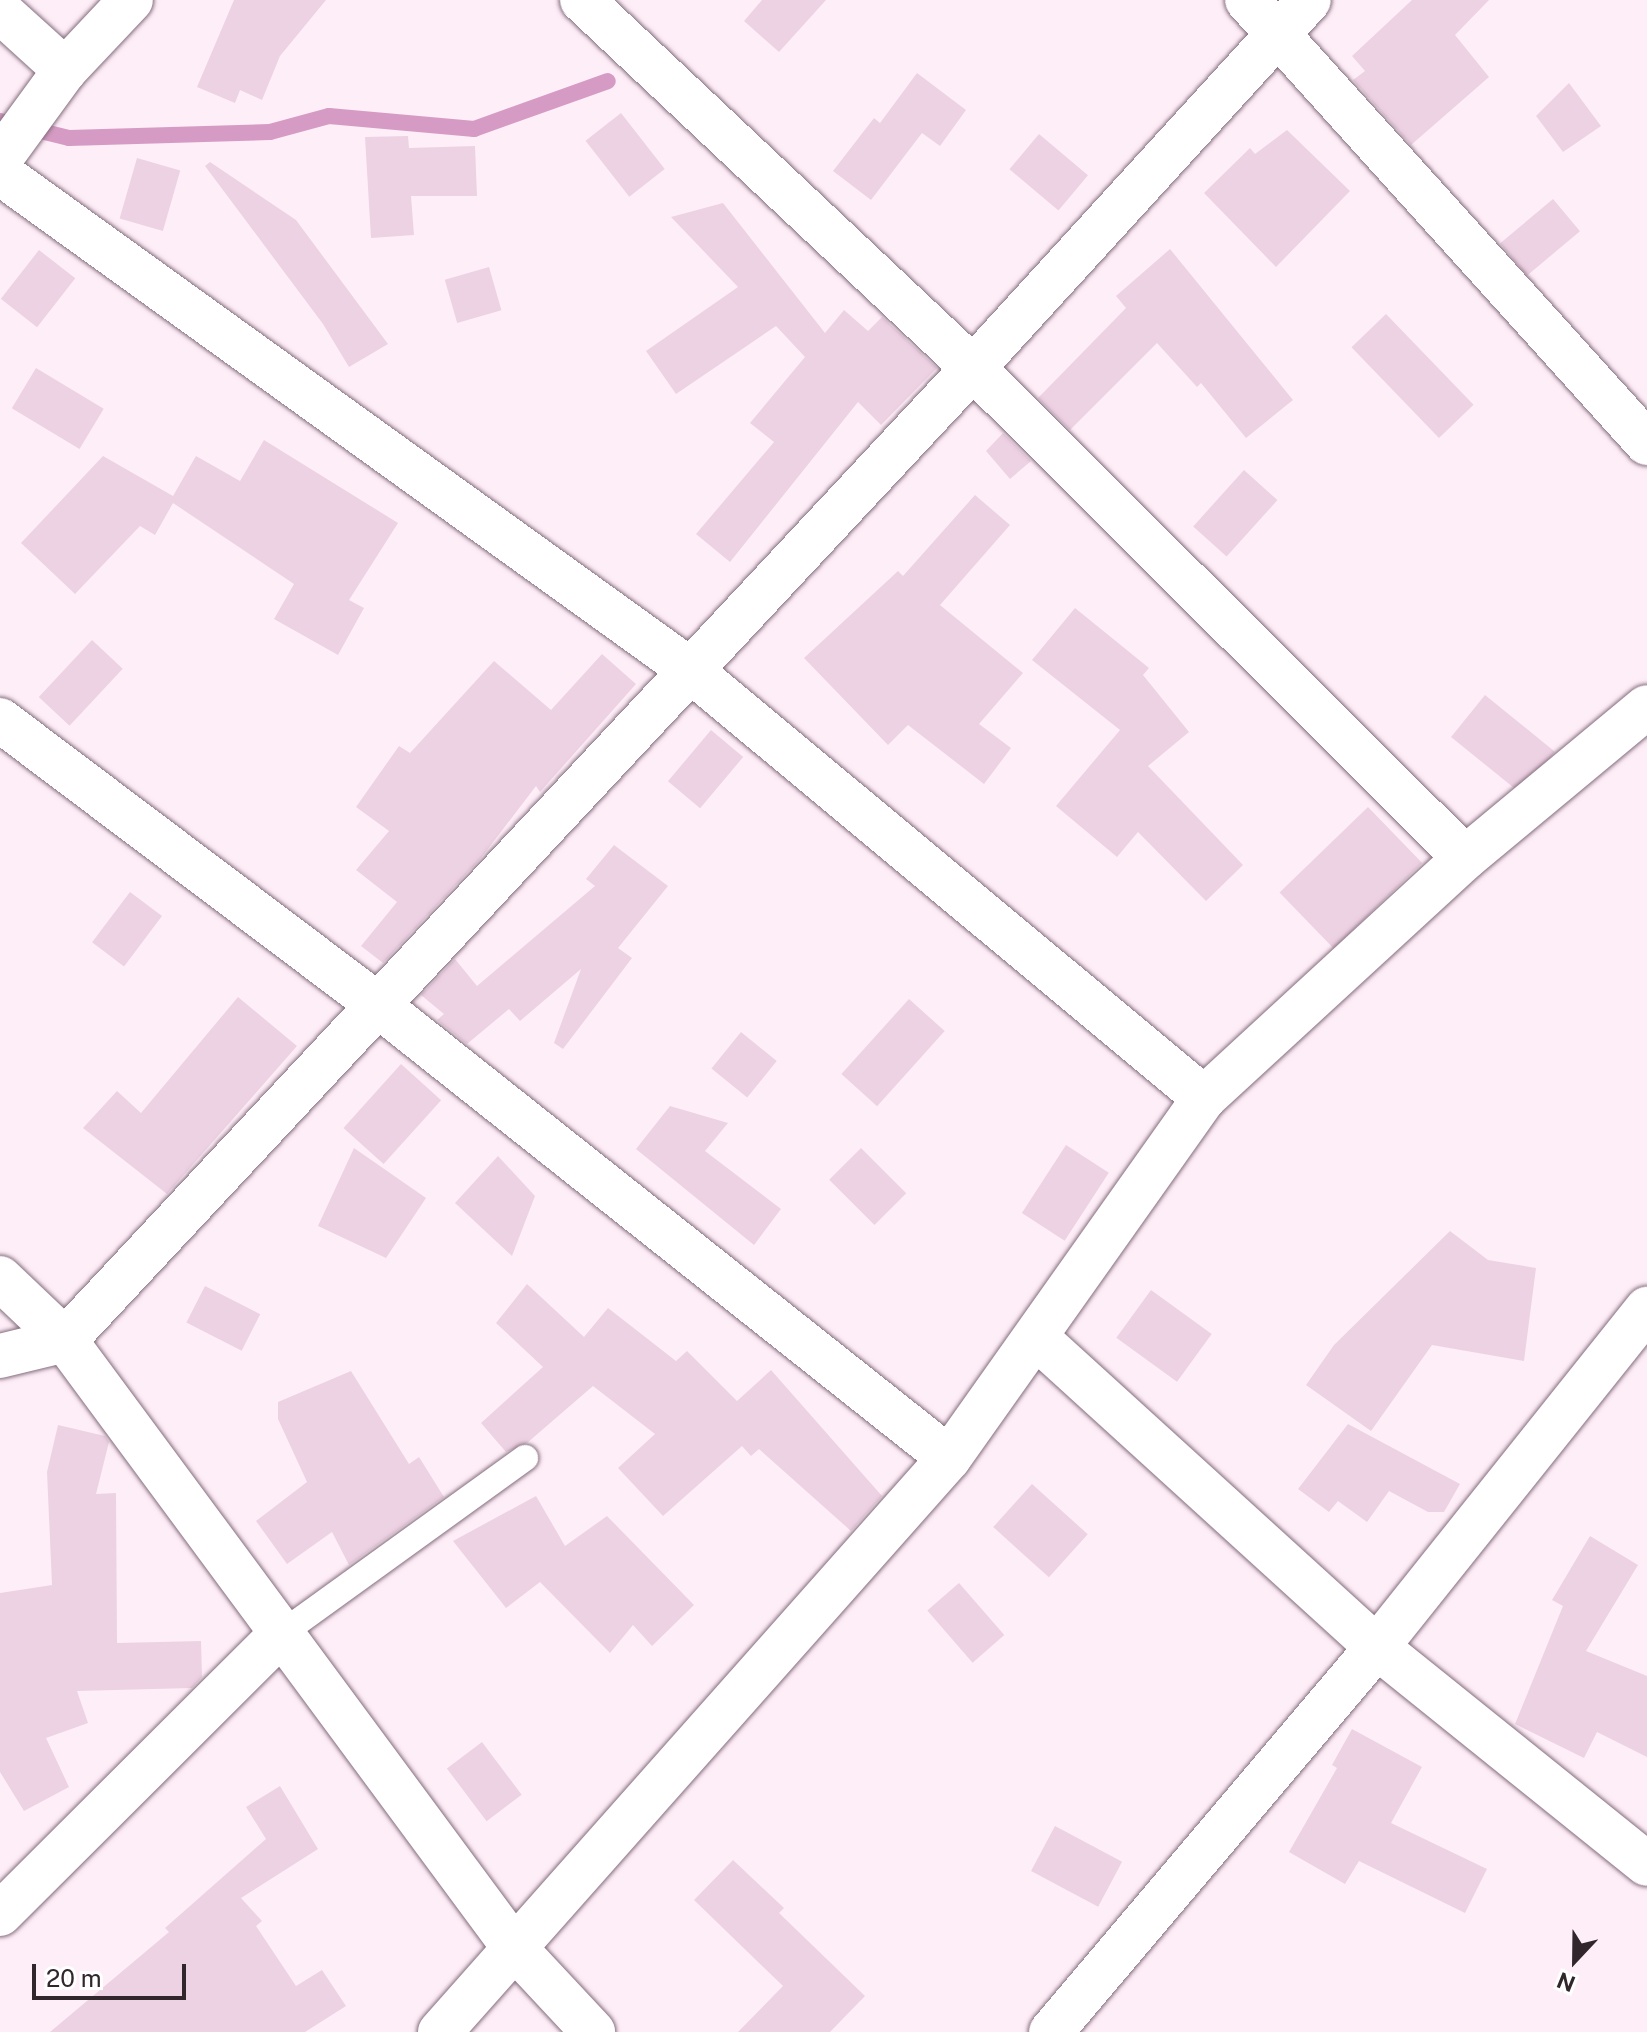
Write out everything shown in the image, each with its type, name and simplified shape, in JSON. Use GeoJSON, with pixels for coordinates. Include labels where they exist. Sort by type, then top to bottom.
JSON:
{"type":"FeatureCollection","features":[{"type":"Feature","properties":{"kind":"street"},"geometry":{"type":"LineString","coordinates":[[0,159],[65,70],[131,0]]}},
{"type":"Feature","properties":{"kind":"street"},"geometry":{"type":"LineString","coordinates":[[582,0],[973,368],[1465,858]]}},
{"type":"Feature","properties":{"kind":"street"},"geometry":{"type":"LineString","coordinates":[[1247,0],[1295,16],[1647,443]]}},
{"type":"Feature","properties":{"kind":"street"},"geometry":{"type":"LineString","coordinates":[[0,11],[65,70]]}},
{"type":"Feature","properties":{"kind":"street"},"geometry":{"type":"LineString","coordinates":[[0,1356],[65,1340],[973,368],[1295,16]]}},
{"type":"Feature","properties":{"kind":"street"},"geometry":{"type":"LineString","coordinates":[[0,173],[690,670],[1204,1098]]}},
{"type":"Feature","properties":{"kind":"street"},"geometry":{"type":"LineString","coordinates":[[440,2032],[512,1945],[949,1458],[1038,1339],[1204,1098],[1465,858],[1647,707]]}},
{"type":"Feature","properties":{"kind":"street"},"geometry":{"type":"LineString","coordinates":[[0,720],[379,1006],[949,1458]]}},
{"type":"Feature","properties":{"kind":"street"},"geometry":{"type":"LineString","coordinates":[[0,1278],[65,1340],[512,1945],[593,2032]]}},
{"type":"Feature","properties":{"kind":"street"},"geometry":{"type":"LineString","coordinates":[[1051,2032],[1377,1647],[1647,1309]]}},
{"type":"Feature","properties":{"kind":"street"},"geometry":{"type":"LineString","coordinates":[[1038,1339],[1377,1647],[1647,1864]]}},
{"type":"Feature","properties":{"kind":"street"},"geometry":{"type":"LineString","coordinates":[[0,1914],[281,1634]]}},
{"type":"Feature","properties":{"kind":"lane"},"geometry":{"type":"LineString","coordinates":[[281,1634],[525,1458]]}},
{"type":"Feature","properties":{"kind":"building"},"geometry":{"type":"Polygon","coordinates":[[[234,0],[326,0],[280,56],[262,100],[240,90],[235,103],[197,87],[234,0]]]}},
{"type":"Feature","properties":{"kind":"building"},"geometry":{"type":"Polygon","coordinates":[[[762,0],[826,0],[779,52],[744,21],[762,0]]]}},
{"type":"Feature","properties":{"kind":"building"},"geometry":{"type":"Polygon","coordinates":[[[1412,0],[1489,0],[1455,35],[1489,77],[1411,145],[1353,80],[1365,71],[1352,56],[1412,0]]]}},
{"type":"Feature","properties":{"kind":"building"},"geometry":{"type":"Polygon","coordinates":[[[917,73],[966,110],[940,146],[922,133],[871,200],[833,171],[874,118],[880,123],[917,73]]]}},
{"type":"Feature","properties":{"kind":"building"},"geometry":{"type":"Polygon","coordinates":[[[1569,83],[1601,126],[1563,152],[1536,116],[1569,83]]]}},
{"type":"Feature","properties":{"kind":"building"},"geometry":{"type":"Polygon","coordinates":[[[621,113],[665,169],[629,197],[586,141],[621,113]]]}},
{"type":"Feature","properties":{"kind":"building"},"geometry":{"type":"Polygon","coordinates":[[[1287,130],[1350,191],[1276,267],[1204,193],[1250,148],[1255,154],[1287,130]]]}},
{"type":"Feature","properties":{"kind":"building"},"geometry":{"type":"Polygon","coordinates":[[[1039,134],[1088,175],[1058,210],[1009,169],[1039,134]]]}},
{"type":"Feature","properties":{"kind":"building"},"geometry":{"type":"Polygon","coordinates":[[[408,136],[409,148],[475,146],[477,196],[411,196],[414,235],[371,238],[365,137],[408,136]]]}},
{"type":"Feature","properties":{"kind":"building"},"geometry":{"type":"Polygon","coordinates":[[[137,158],[180,170],[163,231],[120,219],[137,158]]]}},
{"type":"Feature","properties":{"kind":"building"},"geometry":{"type":"Polygon","coordinates":[[[210,162],[296,220],[388,344],[349,367],[323,324],[205,166],[210,162]]]}},
{"type":"Feature","properties":{"kind":"building"},"geometry":{"type":"Polygon","coordinates":[[[1553,199],[1580,231],[1527,276],[1500,243],[1553,199]]]}},
{"type":"Feature","properties":{"kind":"building"},"geometry":{"type":"Polygon","coordinates":[[[723,203],[825,333],[844,310],[868,331],[882,317],[937,368],[881,425],[858,402],[730,562],[696,534],[774,442],[750,423],[805,357],[776,326],[676,394],[646,351],[738,287],[671,217],[723,203]]]}},
{"type":"Feature","properties":{"kind":"building"},"geometry":{"type":"Polygon","coordinates":[[[1170,249],[1293,400],[1246,438],[1201,383],[1197,387],[1157,343],[1070,430],[1038,398],[1126,308],[1116,296],[1170,249]]]}},
{"type":"Feature","properties":{"kind":"building"},"geometry":{"type":"Polygon","coordinates":[[[39,250],[75,278],[37,327],[1,299],[39,250]]]}},
{"type":"Feature","properties":{"kind":"building"},"geometry":{"type":"Polygon","coordinates":[[[489,267],[501,310],[457,323],[445,280],[489,267]]]}},
{"type":"Feature","properties":{"kind":"building"},"geometry":{"type":"Polygon","coordinates":[[[1386,314],[1474,405],[1439,438],[1351,347],[1386,314]]]}},
{"type":"Feature","properties":{"kind":"building"},"geometry":{"type":"Polygon","coordinates":[[[36,368],[104,409],[80,449],[12,408],[36,368]]]}},
{"type":"Feature","properties":{"kind":"building"},"geometry":{"type":"Polygon","coordinates":[[[1003,433],[1031,461],[1010,479],[986,451],[1003,433]]]}},
{"type":"Feature","properties":{"kind":"building"},"geometry":{"type":"Polygon","coordinates":[[[264,440],[398,523],[349,600],[364,608],[338,655],[274,619],[294,584],[173,503],[155,535],[140,526],[75,594],[21,543],[103,456],[173,496],[196,456],[240,481],[264,440]]]}},
{"type":"Feature","properties":{"kind":"building"},"geometry":{"type":"Polygon","coordinates":[[[1244,470],[1277,500],[1227,557],[1193,526],[1244,470]]]}},
{"type":"Feature","properties":{"kind":"building"},"geometry":{"type":"Polygon","coordinates":[[[975,495],[1010,525],[940,605],[1023,673],[979,724],[1011,748],[984,784],[908,725],[888,745],[804,658],[898,571],[903,576],[975,495]]]}},
{"type":"Feature","properties":{"kind":"building"},"geometry":{"type":"Polygon","coordinates":[[[1075,608],[1149,668],[1143,675],[1189,732],[1148,766],[1243,865],[1206,901],[1138,832],[1117,857],[1056,806],[1120,730],[1032,660],[1075,608]]]}},
{"type":"Feature","properties":{"kind":"building"},"geometry":{"type":"Polygon","coordinates":[[[92,640],[123,669],[70,726],[39,697],[92,640]]]}},
{"type":"Feature","properties":{"kind":"building"},"geometry":{"type":"Polygon","coordinates":[[[602,654],[636,684],[540,792],[536,786],[481,858],[383,963],[361,946],[397,902],[356,870],[389,831],[356,807],[399,746],[410,753],[494,661],[551,710],[602,654]]]}},
{"type":"Feature","properties":{"kind":"building"},"geometry":{"type":"Polygon","coordinates":[[[1485,695],[1555,752],[1521,794],[1451,737],[1485,695]]]}},
{"type":"Feature","properties":{"kind":"building"},"geometry":{"type":"Polygon","coordinates":[[[711,730],[743,757],[700,808],[668,781],[711,730]]]}},
{"type":"Feature","properties":{"kind":"building"},"geometry":{"type":"Polygon","coordinates":[[[1368,807],[1422,863],[1334,949],[1280,892],[1368,807]]]}},
{"type":"Feature","properties":{"kind":"building"},"geometry":{"type":"Polygon","coordinates":[[[614,845],[668,886],[618,948],[632,958],[563,1049],[554,1043],[581,969],[520,1021],[509,1009],[467,1044],[437,1020],[444,1014],[421,995],[455,959],[477,986],[595,886],[586,879],[614,845]]]}},
{"type":"Feature","properties":{"kind":"building"},"geometry":{"type":"Polygon","coordinates":[[[130,892],[162,916],[124,966],[92,942],[130,892]]]}},
{"type":"Feature","properties":{"kind":"building"},"geometry":{"type":"Polygon","coordinates":[[[238,997],[297,1046],[167,1194],[83,1128],[117,1091],[141,1113],[238,997]]]}},
{"type":"Feature","properties":{"kind":"building"},"geometry":{"type":"Polygon","coordinates":[[[909,999],[945,1031],[877,1106],[841,1074],[909,999]]]}},
{"type":"Feature","properties":{"kind":"building"},"geometry":{"type":"Polygon","coordinates":[[[741,1032],[777,1061],[747,1097],[711,1069],[741,1032]]]}},
{"type":"Feature","properties":{"kind":"building"},"geometry":{"type":"Polygon","coordinates":[[[401,1064],[441,1100],[384,1164],[343,1128],[401,1064]]]}},
{"type":"Feature","properties":{"kind":"building"},"geometry":{"type":"Polygon","coordinates":[[[670,1106],[728,1123],[705,1151],[781,1209],[754,1245],[636,1149],[670,1106]]]}},
{"type":"Feature","properties":{"kind":"building"},"geometry":{"type":"Polygon","coordinates":[[[1066,1145],[1109,1173],[1065,1241],[1022,1213],[1066,1145]]]}},
{"type":"Feature","properties":{"kind":"building"},"geometry":{"type":"Polygon","coordinates":[[[354,1148],[426,1198],[386,1258],[318,1226],[354,1148]]]}},
{"type":"Feature","properties":{"kind":"building"},"geometry":{"type":"Polygon","coordinates":[[[861,1148],[906,1193],[874,1225],[829,1180],[861,1148]]]}},
{"type":"Feature","properties":{"kind":"building"},"geometry":{"type":"Polygon","coordinates":[[[498,1156],[535,1196],[512,1256],[455,1203],[498,1156]]]}},
{"type":"Feature","properties":{"kind":"building"},"geometry":{"type":"Polygon","coordinates":[[[1450,1231],[1488,1260],[1536,1268],[1524,1361],[1432,1345],[1371,1431],[1306,1385],[1334,1345],[1450,1231]]]}},
{"type":"Feature","properties":{"kind":"building"},"geometry":{"type":"Polygon","coordinates":[[[527,1284],[584,1337],[608,1308],[676,1361],[687,1351],[737,1401],[771,1370],[882,1496],[851,1531],[759,1449],[751,1456],[742,1446],[663,1516],[618,1468],[655,1434],[593,1386],[527,1443],[506,1452],[481,1423],[543,1367],[496,1323],[527,1284]]]}},
{"type":"Feature","properties":{"kind":"building"},"geometry":{"type":"Polygon","coordinates":[[[205,1286],[260,1314],[242,1351],[186,1323],[205,1286]]]}},
{"type":"Feature","properties":{"kind":"building"},"geometry":{"type":"Polygon","coordinates":[[[1151,1290],[1212,1334],[1177,1382],[1116,1338],[1151,1290]]]}},
{"type":"Feature","properties":{"kind":"building"},"geometry":{"type":"Polygon","coordinates":[[[351,1371],[409,1464],[419,1457],[444,1497],[349,1565],[332,1532],[287,1564],[256,1521],[307,1482],[278,1419],[278,1402],[351,1371]]]}},
{"type":"Feature","properties":{"kind":"building"},"geometry":{"type":"Polygon","coordinates":[[[1348,1424],[1460,1484],[1444,1512],[1428,1512],[1389,1491],[1367,1522],[1338,1501],[1329,1512],[1298,1489],[1348,1424]]]}},
{"type":"Feature","properties":{"kind":"building"},"geometry":{"type":"Polygon","coordinates":[[[58,1425],[105,1436],[109,1442],[96,1494],[116,1493],[117,1643],[201,1641],[202,1677],[192,1688],[77,1691],[88,1723],[46,1738],[69,1787],[24,1811],[0,1772],[0,1593],[52,1585],[47,1472],[58,1425]]]}},
{"type":"Feature","properties":{"kind":"building"},"geometry":{"type":"Polygon","coordinates":[[[1032,1484],[1088,1534],[1049,1577],[993,1527],[1032,1484]]]}},
{"type":"Feature","properties":{"kind":"building"},"geometry":{"type":"Polygon","coordinates":[[[536,1496],[565,1546],[607,1516],[694,1605],[652,1646],[633,1625],[610,1653],[540,1582],[506,1608],[453,1541],[536,1496]]]}},
{"type":"Feature","properties":{"kind":"building"},"geometry":{"type":"Polygon","coordinates":[[[1590,1536],[1638,1565],[1586,1651],[1647,1676],[1647,1757],[1597,1732],[1584,1758],[1515,1724],[1563,1606],[1552,1600],[1590,1536]]]}},
{"type":"Feature","properties":{"kind":"building"},"geometry":{"type":"Polygon","coordinates":[[[959,1583],[1004,1635],[973,1663],[927,1611],[959,1583]]]}},
{"type":"Feature","properties":{"kind":"building"},"geometry":{"type":"Polygon","coordinates":[[[1352,1729],[1422,1767],[1391,1823],[1487,1869],[1465,1913],[1359,1861],[1345,1884],[1289,1852],[1337,1768],[1332,1765],[1352,1729]]]}},
{"type":"Feature","properties":{"kind":"building"},"geometry":{"type":"Polygon","coordinates":[[[482,1742],[522,1795],[487,1821],[447,1768],[482,1742]]]}},
{"type":"Feature","properties":{"kind":"building"},"geometry":{"type":"Polygon","coordinates":[[[280,1786],[318,1849],[241,1898],[262,1921],[256,1926],[296,1986],[322,1970],[346,2006],[305,2032],[50,2032],[169,1932],[165,1928],[266,1839],[246,1807],[280,1786]]]}},
{"type":"Feature","properties":{"kind":"building"},"geometry":{"type":"Polygon","coordinates":[[[1055,1826],[1122,1862],[1098,1907],[1031,1871],[1055,1826]]]}},
{"type":"Feature","properties":{"kind":"building"},"geometry":{"type":"Polygon","coordinates":[[[733,1860],[784,1908],[779,1913],[865,1996],[830,2032],[738,2032],[783,1986],[694,1900],[733,1860]]]}},
{"type":"Feature","properties":{"kind":"waterway"},"geometry":{"type":"LineString","coordinates":[[0,121],[69,138],[270,132],[329,116],[474,129],[608,81]]}}]}
